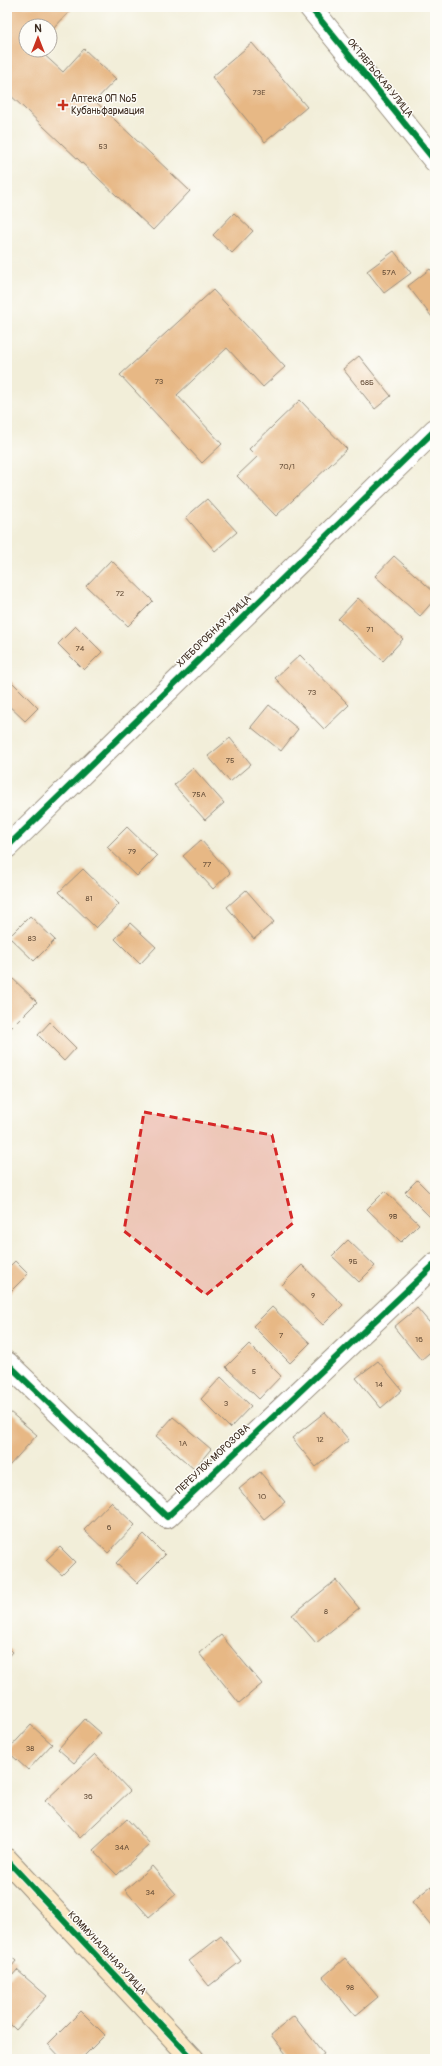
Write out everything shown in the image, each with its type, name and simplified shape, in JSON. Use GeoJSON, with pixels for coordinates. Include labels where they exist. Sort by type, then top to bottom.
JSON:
{"type":"FeatureCollection","features":[{"type":"Feature","properties":{"kind":"street","name":"ОКТЯБРЬСКАЯ УЛИЦА"},"geometry":{"type":"LineString","coordinates":[[310,7],[435,161]]}},
{"type":"Feature","properties":{"kind":"street","name":"ХЛЕБОРОБНАЯ УЛИЦА"},"geometry":{"type":"LineString","coordinates":[[7,847],[435,430]]}},
{"type":"Feature","properties":{"kind":"street","name":"ПЕРЕУЛОК МОРОЗОВА"},"geometry":{"type":"LineString","coordinates":[[7,1363],[167,1517],[435,1264]]}},
{"type":"Feature","properties":{"kind":"street","name":"КОММУНАЛЬНАЯ УЛИЦА"},"geometry":{"type":"LineString","coordinates":[[7,1860],[193,2059]]}},
{"type":"Feature","properties":{"kind":"highlighted area"},"geometry":{"type":"Polygon","coordinates":[[[144,1112],[272,1135],[293,1223],[206,1295],[124,1231],[144,1112]]]}},
{"type":"Feature","properties":{"kind":"building"},"geometry":{"type":"Polygon","coordinates":[[[7,7],[74,7],[58,24],[58,18],[18,18],[18,58],[48,58],[63,72],[84,49],[116,79],[95,101],[190,191],[153,230],[7,92],[7,7]]]}},
{"type":"Feature","properties":{"kind":"building"},"geometry":{"type":"Polygon","coordinates":[[[252,43],[307,107],[265,142],[212,77],[252,43]]]}},
{"type":"Feature","properties":{"kind":"building"},"geometry":{"type":"Polygon","coordinates":[[[234,213],[253,231],[232,253],[213,235],[234,213]]]}},
{"type":"Feature","properties":{"kind":"building"},"geometry":{"type":"Polygon","coordinates":[[[394,251],[411,273],[384,293],[367,271],[394,251]]]}},
{"type":"Feature","properties":{"kind":"building"},"geometry":{"type":"Polygon","coordinates":[[[430,269],[435,275],[435,321],[408,286],[430,269]]]}},
{"type":"Feature","properties":{"kind":"building"},"geometry":{"type":"Polygon","coordinates":[[[213,290],[285,367],[263,387],[227,348],[177,395],[222,444],[202,463],[120,375],[213,290]]]}},
{"type":"Feature","properties":{"kind":"building"},"geometry":{"type":"Polygon","coordinates":[[[359,356],[391,396],[375,409],[343,369],[359,356]]]}},
{"type":"Feature","properties":{"kind":"building"},"geometry":{"type":"Polygon","coordinates":[[[300,400],[347,449],[276,516],[237,476],[257,457],[249,449],[300,400]]]}},
{"type":"Feature","properties":{"kind":"building"},"geometry":{"type":"Polygon","coordinates":[[[207,499],[237,532],[215,551],[186,517],[207,499]]]}},
{"type":"Feature","properties":{"kind":"building"},"geometry":{"type":"Polygon","coordinates":[[[394,556],[435,593],[435,599],[420,616],[375,576],[394,556]]]}},
{"type":"Feature","properties":{"kind":"building"},"geometry":{"type":"Polygon","coordinates":[[[111,560],[153,601],[128,626],[86,586],[111,560]]]}},
{"type":"Feature","properties":{"kind":"building"},"geometry":{"type":"Polygon","coordinates":[[[358,598],[403,639],[383,661],[338,619],[358,598]]]}},
{"type":"Feature","properties":{"kind":"building"},"geometry":{"type":"Polygon","coordinates":[[[76,626],[102,652],[84,670],[58,644],[76,626]]]}},
{"type":"Feature","properties":{"kind":"building"},"geometry":{"type":"Polygon","coordinates":[[[300,655],[349,705],[324,729],[275,678],[300,655]]]}},
{"type":"Feature","properties":{"kind":"building"},"geometry":{"type":"Polygon","coordinates":[[[10,680],[38,708],[25,721],[7,704],[7,683],[10,680]]]}},
{"type":"Feature","properties":{"kind":"building"},"geometry":{"type":"Polygon","coordinates":[[[269,705],[298,729],[281,751],[251,727],[269,705]]]}},
{"type":"Feature","properties":{"kind":"building"},"geometry":{"type":"Polygon","coordinates":[[[230,738],[251,764],[230,782],[208,756],[230,738]]]}},
{"type":"Feature","properties":{"kind":"building"},"geometry":{"type":"Polygon","coordinates":[[[193,768],[224,803],[205,820],[174,785],[193,768]]]}},
{"type":"Feature","properties":{"kind":"building"},"geometry":{"type":"Polygon","coordinates":[[[127,827],[157,856],[137,876],[107,847],[127,827]]]}},
{"type":"Feature","properties":{"kind":"building"},"geometry":{"type":"Polygon","coordinates":[[[201,840],[230,873],[213,889],[183,856],[201,840]]]}},
{"type":"Feature","properties":{"kind":"building"},"geometry":{"type":"Polygon","coordinates":[[[83,869],[119,904],[96,928],[59,892],[83,869]]]}},
{"type":"Feature","properties":{"kind":"building"},"geometry":{"type":"Polygon","coordinates":[[[246,890],[274,922],[254,939],[227,907],[246,890]]]}},
{"type":"Feature","properties":{"kind":"building"},"geometry":{"type":"Polygon","coordinates":[[[30,916],[55,940],[34,961],[9,937],[30,916]]]}},
{"type":"Feature","properties":{"kind":"building"},"geometry":{"type":"Polygon","coordinates":[[[130,923],[156,947],[140,964],[115,939],[130,923]]]}},
{"type":"Feature","properties":{"kind":"building"},"geometry":{"type":"Polygon","coordinates":[[[7,973],[37,1002],[7,1032],[7,973]]]}},
{"type":"Feature","properties":{"kind":"building"},"geometry":{"type":"Polygon","coordinates":[[[50,1022],[76,1048],[64,1061],[38,1035],[50,1022]]]}},
{"type":"Feature","properties":{"kind":"building"},"geometry":{"type":"Polygon","coordinates":[[[417,1180],[435,1198],[435,1212],[430,1217],[405,1192],[417,1180]]]}},
{"type":"Feature","properties":{"kind":"building"},"geometry":{"type":"Polygon","coordinates":[[[385,1191],[419,1224],[401,1242],[367,1209],[385,1191]]]}},
{"type":"Feature","properties":{"kind":"building"},"geometry":{"type":"Polygon","coordinates":[[[348,1240],[375,1266],[359,1282],[332,1256],[348,1240]]]}},
{"type":"Feature","properties":{"kind":"building"},"geometry":{"type":"Polygon","coordinates":[[[15,1261],[28,1274],[7,1295],[7,1269],[15,1261]]]}},
{"type":"Feature","properties":{"kind":"building"},"geometry":{"type":"Polygon","coordinates":[[[302,1265],[343,1305],[323,1325],[282,1285],[302,1265]]]}},
{"type":"Feature","properties":{"kind":"building"},"geometry":{"type":"Polygon","coordinates":[[[272,1307],[310,1343],[290,1363],[253,1326],[272,1307]]]}},
{"type":"Feature","properties":{"kind":"building"},"geometry":{"type":"Polygon","coordinates":[[[417,1308],[435,1329],[435,1348],[421,1360],[394,1327],[417,1308]]]}},
{"type":"Feature","properties":{"kind":"building"},"geometry":{"type":"Polygon","coordinates":[[[249,1344],[281,1376],[259,1399],[226,1367],[249,1344]]]}},
{"type":"Feature","properties":{"kind":"building"},"geometry":{"type":"Polygon","coordinates":[[[378,1361],[402,1390],[381,1408],[356,1378],[378,1361]]]}},
{"type":"Feature","properties":{"kind":"building"},"geometry":{"type":"Polygon","coordinates":[[[221,1377],[251,1406],[230,1428],[201,1399],[221,1377]]]}},
{"type":"Feature","properties":{"kind":"building"},"geometry":{"type":"Polygon","coordinates":[[[10,1412],[37,1435],[9,1466],[7,1465],[7,1416],[10,1412]]]}},
{"type":"Feature","properties":{"kind":"building"},"geometry":{"type":"Polygon","coordinates":[[[325,1412],[349,1440],[316,1467],[292,1438],[325,1412]]]}},
{"type":"Feature","properties":{"kind":"building"},"geometry":{"type":"Polygon","coordinates":[[[173,1417],[211,1449],[194,1469],[156,1436],[173,1417]]]}},
{"type":"Feature","properties":{"kind":"building"},"geometry":{"type":"Polygon","coordinates":[[[260,1472],[285,1502],[264,1519],[239,1489],[260,1472]]]}},
{"type":"Feature","properties":{"kind":"building"},"geometry":{"type":"Polygon","coordinates":[[[111,1502],[135,1525],[108,1553],[84,1530],[111,1502]]]}},
{"type":"Feature","properties":{"kind":"building"},"geometry":{"type":"Polygon","coordinates":[[[144,1534],[165,1555],[137,1583],[116,1563],[144,1534]]]}},
{"type":"Feature","properties":{"kind":"building"},"geometry":{"type":"Polygon","coordinates":[[[60,1547],[75,1562],[62,1575],[46,1560],[60,1547]]]}},
{"type":"Feature","properties":{"kind":"building"},"geometry":{"type":"Polygon","coordinates":[[[336,1580],[359,1608],[316,1643],[292,1615],[336,1580]]]}},
{"type":"Feature","properties":{"kind":"building"},"geometry":{"type":"Polygon","coordinates":[[[221,1635],[262,1684],[239,1703],[199,1653],[221,1635]]]}},
{"type":"Feature","properties":{"kind":"building"},"geometry":{"type":"Polygon","coordinates":[[[7,1646],[13,1652],[7,1659],[7,1646]]]}},
{"type":"Feature","properties":{"kind":"building"},"geometry":{"type":"Polygon","coordinates":[[[85,1719],[101,1733],[74,1763],[58,1749],[85,1719]]]}},
{"type":"Feature","properties":{"kind":"building"},"geometry":{"type":"Polygon","coordinates":[[[31,1725],[52,1744],[28,1770],[7,1751],[31,1725]]]}},
{"type":"Feature","properties":{"kind":"building"},"geometry":{"type":"Polygon","coordinates":[[[95,1754],[130,1791],[80,1838],[45,1801],[95,1754]]]}},
{"type":"Feature","properties":{"kind":"building"},"geometry":{"type":"Polygon","coordinates":[[[127,1819],[150,1844],[117,1875],[93,1850],[127,1819]]]}},
{"type":"Feature","properties":{"kind":"building"},"geometry":{"type":"Polygon","coordinates":[[[152,1866],[176,1894],[149,1917],[125,1890],[152,1866]]]}},
{"type":"Feature","properties":{"kind":"building"},"geometry":{"type":"Polygon","coordinates":[[[431,1886],[435,1891],[435,1930],[412,1902],[431,1886]]]}},
{"type":"Feature","properties":{"kind":"building"},"geometry":{"type":"Polygon","coordinates":[[[221,1936],[241,1961],[209,1986],[189,1961],[221,1936]]]}},
{"type":"Feature","properties":{"kind":"building"},"geometry":{"type":"Polygon","coordinates":[[[7,1953],[16,1961],[7,1972],[7,1953]]]}},
{"type":"Feature","properties":{"kind":"building"},"geometry":{"type":"Polygon","coordinates":[[[345,1958],[378,1997],[355,2016],[323,1977],[345,1958]]]}},
{"type":"Feature","properties":{"kind":"building"},"geometry":{"type":"Polygon","coordinates":[[[17,1970],[47,1996],[16,2030],[7,2021],[7,1982],[17,1970]]]}},
{"type":"Feature","properties":{"kind":"building"},"geometry":{"type":"Polygon","coordinates":[[[81,2011],[105,2035],[81,2059],[62,2059],[48,2044],[81,2011]]]}},
{"type":"Feature","properties":{"kind":"building"},"geometry":{"type":"Polygon","coordinates":[[[294,2016],[324,2054],[317,2059],[290,2059],[271,2035],[294,2016]]]}},
{"type":"Feature","properties":{"kind":"cycle path"},"geometry":{"type":"LineString","coordinates":[[310,7],[435,161]]}},
{"type":"Feature","properties":{"kind":"cycle path"},"geometry":{"type":"LineString","coordinates":[[7,847],[435,430]]}},
{"type":"Feature","properties":{"kind":"cycle path"},"geometry":{"type":"LineString","coordinates":[[7,1363],[167,1517],[435,1264]]}},
{"type":"Feature","properties":{"kind":"cycle path"},"geometry":{"type":"LineString","coordinates":[[7,1860],[193,2059]]}},
{"type":"Feature","properties":{"kind":"place","name":"Аптека ОП №5 Кубаньфармация"},"geometry":{"type":"Point","coordinates":[63,105]}}]}
